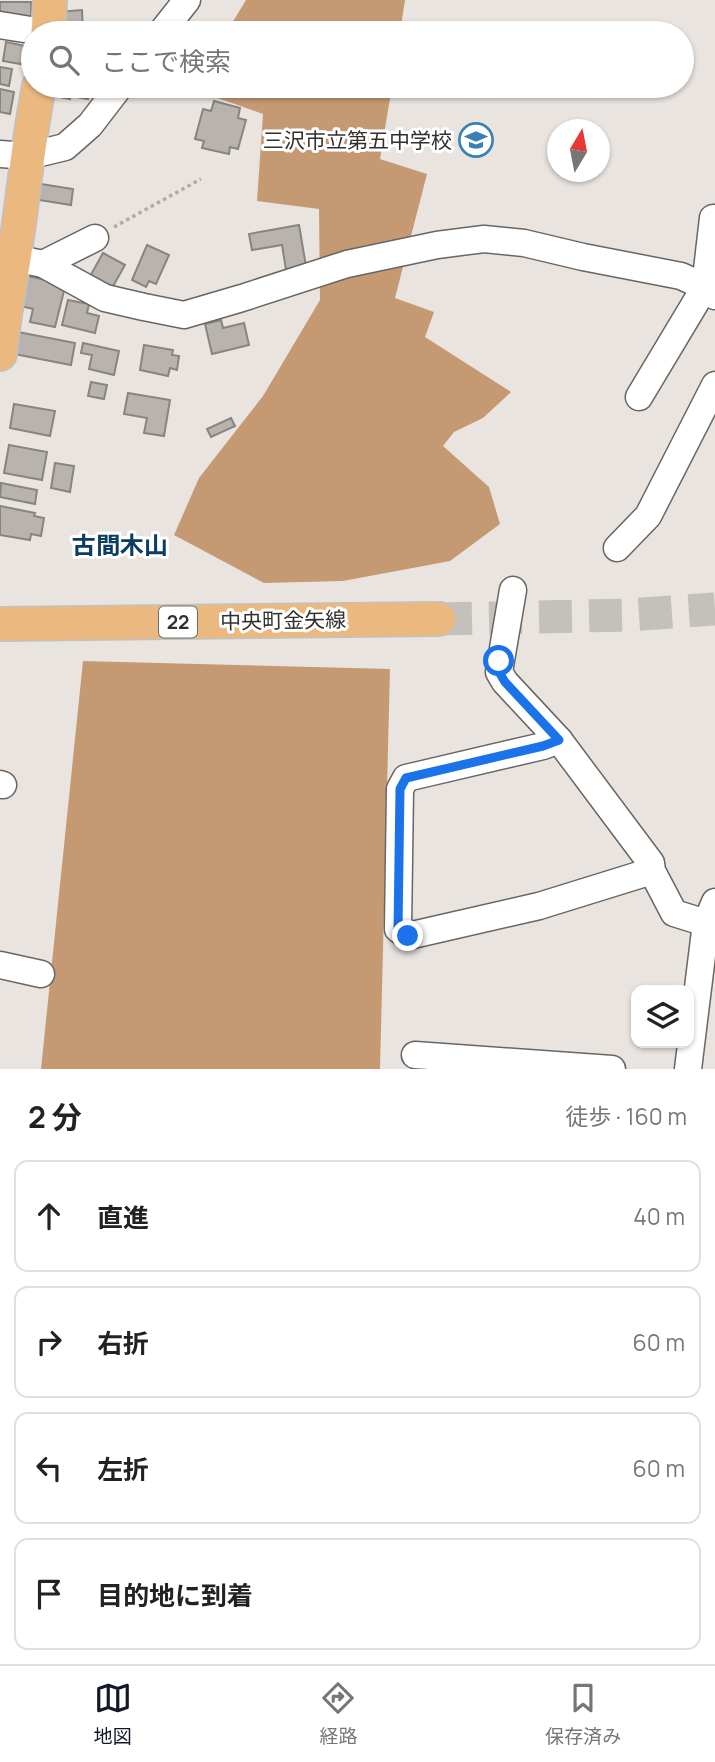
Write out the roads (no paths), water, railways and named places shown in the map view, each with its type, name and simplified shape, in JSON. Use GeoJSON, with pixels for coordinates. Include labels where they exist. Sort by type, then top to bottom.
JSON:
{"type":"FeatureCollection","features":[{"type":"Feature","properties":{"kind":"main road"},"geometry":{"type":"LineString","coordinates":[[49,21],[50,0]]}},
{"type":"Feature","properties":{"kind":"main road"},"geometry":{"type":"LineString","coordinates":[[0,354],[3,321],[29,261],[14,155],[35,98]]}},
{"type":"Feature","properties":{"kind":"main road","name":"中央町金矢線"},"geometry":{"type":"LineString","coordinates":[[0,625],[439,619]]}},
{"type":"Feature","properties":{"kind":"street"},"geometry":{"type":"LineString","coordinates":[[170,21],[187,0]]}},
{"type":"Feature","properties":{"kind":"street"},"geometry":{"type":"LineString","coordinates":[[0,25],[21,28]]}},
{"type":"Feature","properties":{"kind":"street"},"geometry":{"type":"LineString","coordinates":[[14,155],[65,147],[90,124],[111,98]]}},
{"type":"Feature","properties":{"kind":"street"},"geometry":{"type":"LineString","coordinates":[[639,397],[710,291],[713,218]]}},
{"type":"Feature","properties":{"kind":"street"},"geometry":{"type":"LineString","coordinates":[[29,261],[95,238]]}},
{"type":"Feature","properties":{"kind":"street"},"geometry":{"type":"LineString","coordinates":[[29,261],[105,298],[184,314],[348,264],[437,245],[484,239],[524,243],[681,276],[710,291]]}},
{"type":"Feature","properties":{"kind":"street"},"geometry":{"type":"LineString","coordinates":[[617,548],[648,516],[715,385]]}},
{"type":"Feature","properties":{"kind":"street"},"geometry":{"type":"LineString","coordinates":[[513,590],[499,661],[499,672],[505,682],[559,740],[651,863],[652,872],[674,913],[713,908],[688,1069]]}},
{"type":"Feature","properties":{"kind":"street"},"geometry":{"type":"LineString","coordinates":[[559,740],[406,778],[400,789],[398,929],[408,936],[539,906],[652,872]]}},
{"type":"Feature","properties":{"kind":"street"},"geometry":{"type":"LineString","coordinates":[[0,965],[41,974]]}},
{"type":"Feature","properties":{"kind":"street"},"geometry":{"type":"LineString","coordinates":[[415,1055],[612,1069]]}},
{"type":"Feature","properties":{"kind":"tunnel"},"geometry":{"type":"LineString","coordinates":[[439,619],[629,615],[715,609]]}},
{"type":"Feature","properties":{"kind":"place","name":"三沢市立第五中学校"},"geometry":{"type":"Point","coordinates":[476,140]}},
{"type":"Feature","properties":{"kind":"district","name":"古間木山"},"geometry":{"type":"Point","coordinates":[120,544]}}]}
